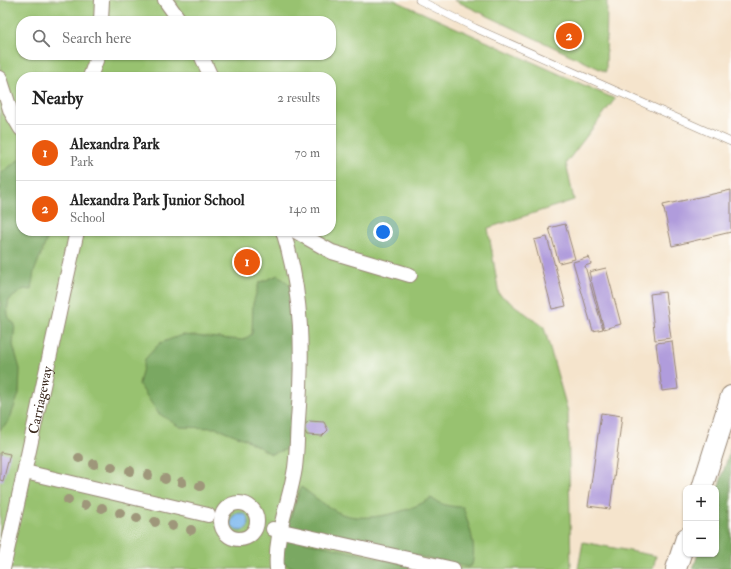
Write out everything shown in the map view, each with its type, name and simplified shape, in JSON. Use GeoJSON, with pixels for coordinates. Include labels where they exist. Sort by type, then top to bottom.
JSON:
{"type":"FeatureCollection","features":[{"type":"Feature","properties":{"kind":"street"},"geometry":{"type":"LineString","coordinates":[[101,16],[102,0]]}},
{"type":"Feature","properties":{"kind":"street"},"geometry":{"type":"LineString","coordinates":[[165,0],[176,16]]}},
{"type":"Feature","properties":{"kind":"street"},"geometry":{"type":"LineString","coordinates":[[92,72],[96,60]]}},
{"type":"Feature","properties":{"kind":"street"},"geometry":{"type":"LineString","coordinates":[[203,60],[209,72]]}},
{"type":"Feature","properties":{"kind":"street"},"geometry":{"type":"LineString","coordinates":[[0,78],[11,112],[16,120]]}},
{"type":"Feature","properties":{"kind":"street","name":"Carriageway"},"geometry":{"type":"LineString","coordinates":[[3,569],[77,236]]}},
{"type":"Feature","properties":{"kind":"street"},"geometry":{"type":"LineString","coordinates":[[268,528],[295,467],[302,340],[296,288],[289,250],[285,236]]}},
{"type":"Feature","properties":{"kind":"street"},"geometry":{"type":"LineString","coordinates":[[305,236],[332,252],[410,275]]}},
{"type":"Feature","properties":{"kind":"street"},"geometry":{"type":"LineString","coordinates":[[703,485],[731,396]]}},
{"type":"Feature","properties":{"kind":"street"},"geometry":{"type":"LineString","coordinates":[[25,472],[214,516],[223,530],[228,535],[236,539],[268,528],[453,569]]}},
{"type":"Feature","properties":{"kind":"street"},"geometry":{"type":"LineString","coordinates":[[214,516],[228,507],[239,504],[244,504],[252,508],[268,528],[276,548],[277,569]]}},
{"type":"Feature","properties":{"kind":"street"},"geometry":{"type":"LineString","coordinates":[[676,569],[683,547]]}},
{"type":"Feature","properties":{"kind":"lane"},"geometry":{"type":"LineString","coordinates":[[419,0],[475,28],[731,142]]}},
{"type":"Feature","properties":{"kind":"green space"},"geometry":{"type":"Polygon","coordinates":[[[0,0],[394,0],[615,99],[566,163],[574,200],[488,228],[499,294],[544,327],[568,412],[571,569],[0,569],[0,0]]]}},
{"type":"Feature","properties":{"kind":"green space"},"geometry":{"type":"Polygon","coordinates":[[[454,0],[607,0],[606,72],[454,0]]]}},
{"type":"Feature","properties":{"kind":"green space"},"geometry":{"type":"Polygon","coordinates":[[[16,162],[16,236],[48,236],[34,272],[31,290],[24,289],[9,300],[8,314],[12,322],[15,324],[13,345],[20,369],[19,394],[9,421],[0,430],[0,174],[16,162]]]}},
{"type":"Feature","properties":{"kind":"green space"},"geometry":{"type":"Polygon","coordinates":[[[278,275],[290,285],[292,306],[295,387],[291,448],[271,454],[245,439],[217,428],[180,427],[158,413],[139,384],[145,359],[160,343],[182,335],[243,340],[252,334],[253,304],[259,283],[278,275]]]}},
{"type":"Feature","properties":{"kind":"green space"},"geometry":{"type":"Polygon","coordinates":[[[731,447],[731,569],[693,569],[697,557],[719,557],[719,485],[731,447]]]}},
{"type":"Feature","properties":{"kind":"green space"},"geometry":{"type":"Polygon","coordinates":[[[301,487],[331,509],[342,514],[352,516],[375,517],[388,515],[412,508],[431,498],[446,505],[463,507],[473,543],[474,550],[472,565],[468,567],[292,529],[288,523],[301,487]]]}},
{"type":"Feature","properties":{"kind":"green space"},"geometry":{"type":"Polygon","coordinates":[[[288,538],[427,569],[296,569],[281,562],[283,542],[288,538]]]}},
{"type":"Feature","properties":{"kind":"green space"},"geometry":{"type":"Polygon","coordinates":[[[583,542],[656,556],[653,569],[578,569],[583,542]]]}},
{"type":"Feature","properties":{"kind":"water"},"geometry":{"type":"Polygon","coordinates":[[[236,513],[244,513],[249,518],[247,529],[244,531],[236,531],[231,526],[231,518],[236,513]]]}},
{"type":"Feature","properties":{"kind":"building"},"geometry":{"type":"Polygon","coordinates":[[[731,190],[731,232],[672,246],[663,205],[731,190]]]}},
{"type":"Feature","properties":{"kind":"building"},"geometry":{"type":"Polygon","coordinates":[[[565,224],[575,259],[559,263],[549,228],[565,224]]]}},
{"type":"Feature","properties":{"kind":"building"},"geometry":{"type":"Polygon","coordinates":[[[547,237],[566,306],[552,309],[534,240],[547,237]]]}},
{"type":"Feature","properties":{"kind":"building"},"geometry":{"type":"Polygon","coordinates":[[[589,257],[591,264],[585,266],[603,329],[593,331],[573,262],[589,257]]]}},
{"type":"Feature","properties":{"kind":"building"},"geometry":{"type":"Polygon","coordinates":[[[606,268],[621,324],[604,329],[589,272],[606,268]]]}},
{"type":"Feature","properties":{"kind":"building"},"geometry":{"type":"Polygon","coordinates":[[[665,292],[671,338],[655,340],[650,294],[665,292]]]}},
{"type":"Feature","properties":{"kind":"building"},"geometry":{"type":"Polygon","coordinates":[[[672,341],[678,389],[662,391],[656,343],[672,341]]]}},
{"type":"Feature","properties":{"kind":"building"},"geometry":{"type":"Polygon","coordinates":[[[601,413],[622,416],[610,509],[588,506],[601,413]]]}},
{"type":"Feature","properties":{"kind":"building"},"geometry":{"type":"Polygon","coordinates":[[[309,421],[324,422],[328,430],[322,436],[307,435],[302,427],[309,421]]]}},
{"type":"Feature","properties":{"kind":"building"},"geometry":{"type":"Polygon","coordinates":[[[0,452],[10,454],[3,481],[0,480],[0,452]]]}},
{"type":"Feature","properties":{"kind":"place","name":"Alexandra Park Junior School"},"geometry":{"type":"Point","coordinates":[569,36]}},
{"type":"Feature","properties":{"kind":"place","name":"Alexandra Park"},"geometry":{"type":"Point","coordinates":[247,262]}}]}
